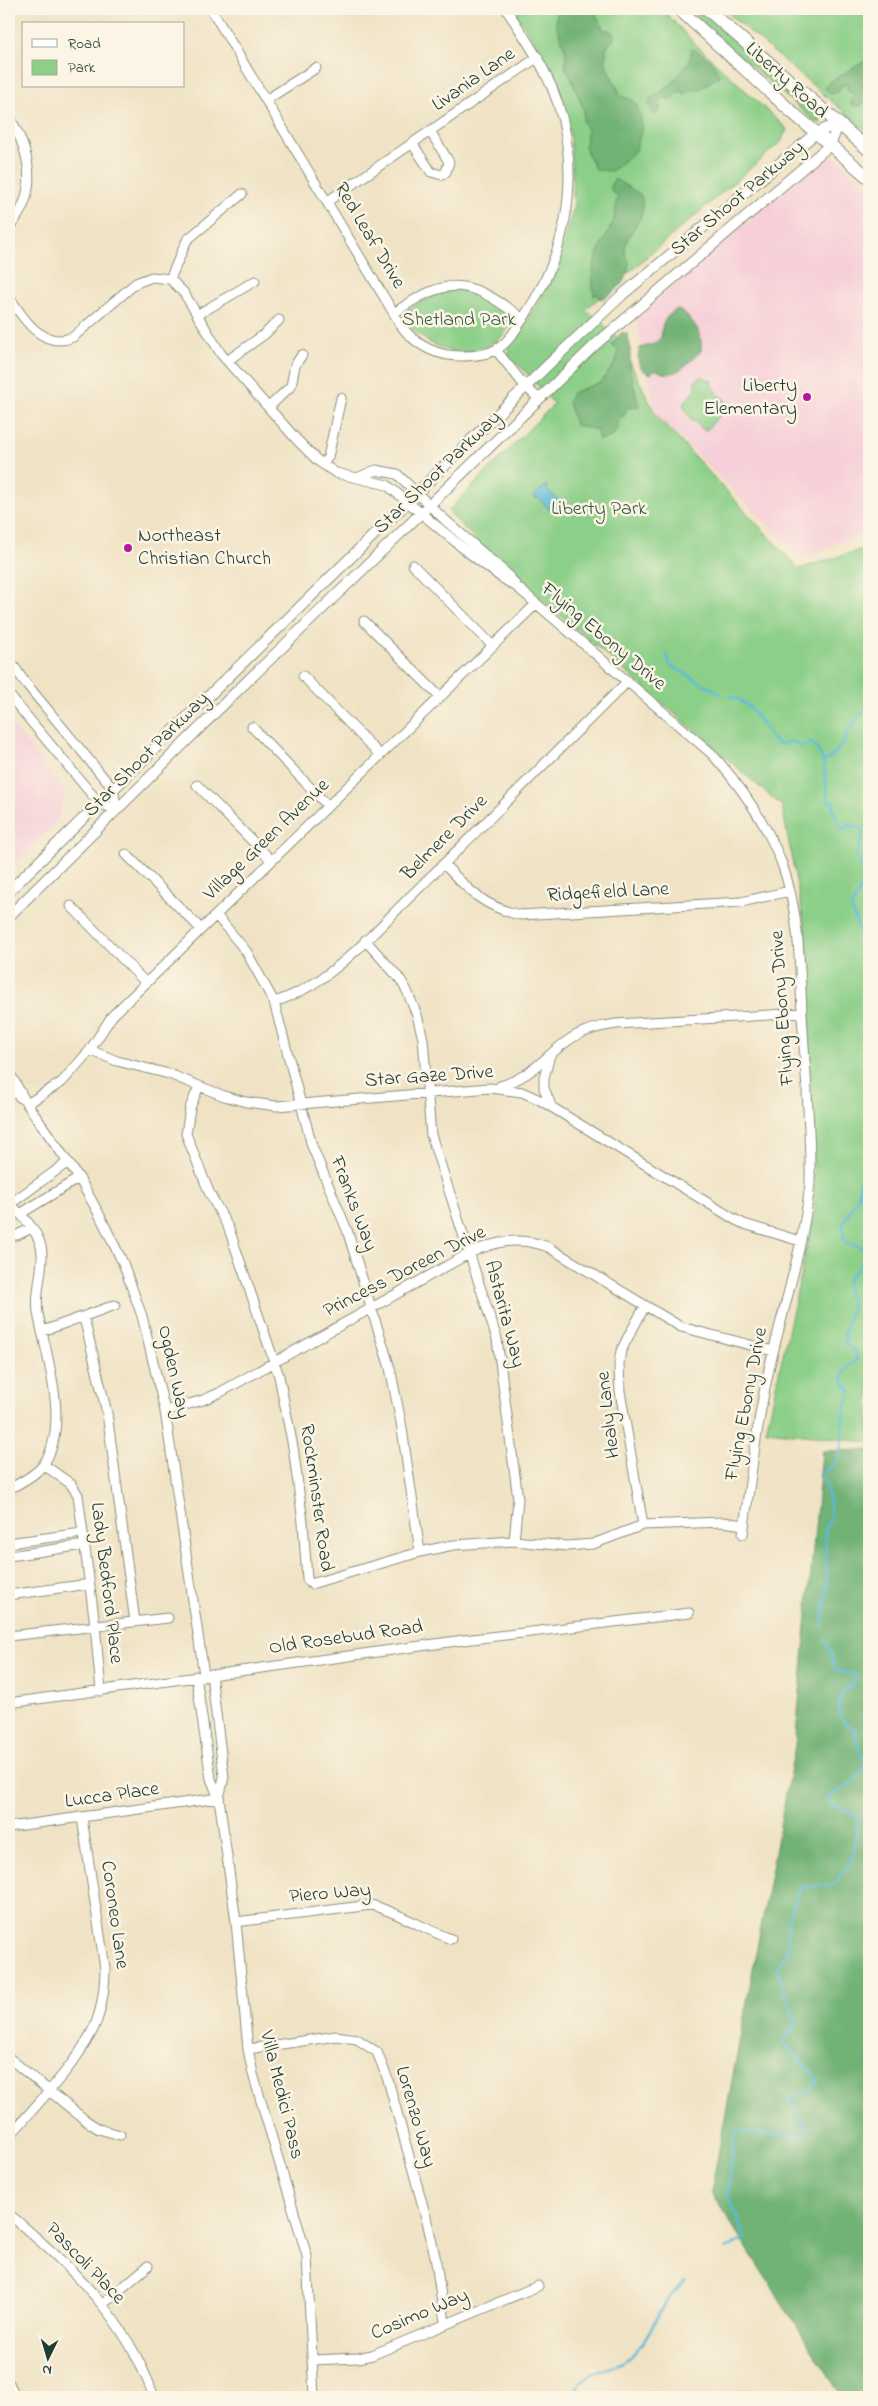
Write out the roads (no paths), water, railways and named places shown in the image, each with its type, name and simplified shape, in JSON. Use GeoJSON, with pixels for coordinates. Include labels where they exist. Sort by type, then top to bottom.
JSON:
{"type":"FeatureCollection","features":[{"type":"Feature","properties":{"kind":"main road","name":"Liberty Road"},"geometry":{"type":"LineString","coordinates":[[679,9],[816,133],[869,178]]}},
{"type":"Feature","properties":{"kind":"main road","name":"Liberty Road"},"geometry":{"type":"LineString","coordinates":[[708,9],[869,150]]}},
{"type":"Feature","properties":{"kind":"street","name":"Red Leaf Drive"},"geometry":{"type":"LineString","coordinates":[[211,9],[409,336],[427,349],[438,353],[467,356],[496,350]]}},
{"type":"Feature","properties":{"kind":"street"},"geometry":{"type":"LineString","coordinates":[[506,9],[538,57],[556,97],[562,118],[568,163],[568,201],[557,252],[534,302],[514,333],[496,350],[525,386],[539,399]]}},
{"type":"Feature","properties":{"kind":"street","name":"Livania Lane"},"geometry":{"type":"LineString","coordinates":[[328,201],[538,57]]}},
{"type":"Feature","properties":{"kind":"street"},"geometry":{"type":"LineString","coordinates":[[266,100],[316,68]]}},
{"type":"Feature","properties":{"kind":"street"},"geometry":{"type":"LineString","coordinates":[[9,116],[24,144],[28,158],[28,177],[23,204],[9,227]]}},
{"type":"Feature","properties":{"kind":"street","name":"Star Shoot Parkway"},"geometry":{"type":"LineString","coordinates":[[9,892],[409,502],[525,386],[622,295],[816,133],[839,123]]}},
{"type":"Feature","properties":{"kind":"street","name":"Star Shoot Parkway"},"geometry":{"type":"LineString","coordinates":[[9,916],[232,695],[596,344],[830,145],[839,123]]}},
{"type":"Feature","properties":{"kind":"street","name":"Livania Lane"},"geometry":{"type":"LineString","coordinates":[[412,143],[431,172],[437,175],[446,172],[449,162],[430,131]]}},
{"type":"Feature","properties":{"kind":"street"},"geometry":{"type":"LineString","coordinates":[[9,296],[23,319],[32,328],[44,336],[65,341],[73,337],[136,284],[152,277],[170,279],[187,240],[242,194]]}},
{"type":"Feature","properties":{"kind":"street","name":"Flying Ebony Drive"},"geometry":{"type":"LineString","coordinates":[[170,279],[184,293],[227,361],[297,440],[323,464],[336,473],[387,485],[409,502],[426,510]]}},
{"type":"Feature","properties":{"kind":"street"},"geometry":{"type":"LineString","coordinates":[[197,316],[255,281]]}},
{"type":"Feature","properties":{"kind":"street"},"geometry":{"type":"LineString","coordinates":[[394,313],[425,293],[438,287],[452,286],[484,292],[523,319]]}},
{"type":"Feature","properties":{"kind":"street"},"geometry":{"type":"LineString","coordinates":[[227,361],[265,334],[279,320]]}},
{"type":"Feature","properties":{"kind":"street"},"geometry":{"type":"LineString","coordinates":[[269,407],[288,390],[293,381],[295,364],[302,355]]}},
{"type":"Feature","properties":{"kind":"street"},"geometry":{"type":"LineString","coordinates":[[323,464],[328,457],[340,398]]}},
{"type":"Feature","properties":{"kind":"street","name":"Flying Ebony Drive"},"geometry":{"type":"LineString","coordinates":[[358,477],[376,470],[397,474],[417,494],[426,510],[469,553],[502,578],[517,586],[711,753],[733,777],[765,827],[782,864],[790,891],[798,945],[810,1176],[808,1205],[758,1422],[743,1529]]}},
{"type":"Feature","properties":{"kind":"street"},"geometry":{"type":"LineString","coordinates":[[413,565],[493,646]]}},
{"type":"Feature","properties":{"kind":"street","name":"Village Green Avenue"},"geometry":{"type":"LineString","coordinates":[[27,1104],[62,1082],[90,1050],[112,1016],[536,604]]}},
{"type":"Feature","properties":{"kind":"street"},"geometry":{"type":"LineString","coordinates":[[364,620],[440,697]]}},
{"type":"Feature","properties":{"kind":"street"},"geometry":{"type":"LineString","coordinates":[[9,660],[24,681],[113,789],[117,810]]}},
{"type":"Feature","properties":{"kind":"street"},"geometry":{"type":"LineString","coordinates":[[303,676],[380,755]]}},
{"type":"Feature","properties":{"kind":"street","name":"Belmere Drive"},"geometry":{"type":"LineString","coordinates":[[274,1002],[290,997],[314,985],[365,940],[628,681]]}},
{"type":"Feature","properties":{"kind":"street"},"geometry":{"type":"LineString","coordinates":[[9,694],[99,803],[117,810]]}},
{"type":"Feature","properties":{"kind":"street"},"geometry":{"type":"LineString","coordinates":[[252,727],[328,806]]}},
{"type":"Feature","properties":{"kind":"street"},"geometry":{"type":"LineString","coordinates":[[197,785],[271,860]]}},
{"type":"Feature","properties":{"kind":"street"},"geometry":{"type":"LineString","coordinates":[[126,854],[201,929]]}},
{"type":"Feature","properties":{"kind":"street","name":"Ridgefield Lane"},"geometry":{"type":"LineString","coordinates":[[444,864],[485,903],[496,909],[520,915],[741,902],[790,891]]}},
{"type":"Feature","properties":{"kind":"street"},"geometry":{"type":"LineString","coordinates":[[71,906],[146,983]]}},
{"type":"Feature","properties":{"kind":"street","name":"Franks Way"},"geometry":{"type":"LineString","coordinates":[[216,915],[246,951],[274,1002],[303,1104],[312,1146],[347,1230],[372,1308],[390,1368],[402,1422],[420,1552]]}},
{"type":"Feature","properties":{"kind":"street","name":"Astarita Way"},"geometry":{"type":"LineString","coordinates":[[365,940],[400,979],[412,1002],[423,1039],[431,1135],[498,1348],[518,1499],[514,1541]]}},
{"type":"Feature","properties":{"kind":"street"},"geometry":{"type":"LineString","coordinates":[[495,1088],[528,1074],[575,1036],[598,1027],[616,1024],[802,1012]]}},
{"type":"Feature","properties":{"kind":"street","name":"Star Gaze Drive"},"geometry":{"type":"LineString","coordinates":[[90,1050],[117,1061],[169,1074],[246,1102],[277,1106],[495,1088],[522,1092],[551,1106],[739,1222],[800,1240]]}},
{"type":"Feature","properties":{"kind":"street"},"geometry":{"type":"LineString","coordinates":[[549,1057],[544,1078],[544,1088],[551,1106]]}},
{"type":"Feature","properties":{"kind":"street","name":"Ogden Way"},"geometry":{"type":"LineString","coordinates":[[9,1072],[27,1104],[78,1178],[115,1245],[136,1298],[151,1345],[165,1411],[204,1675]]}},
{"type":"Feature","properties":{"kind":"street","name":"Rockminster Road"},"geometry":{"type":"LineString","coordinates":[[199,1086],[190,1108],[186,1134],[209,1192],[229,1229],[279,1376],[293,1447],[303,1522],[307,1579],[311,1584],[420,1552],[453,1545],[514,1541],[568,1546],[593,1544],[643,1526],[724,1522],[743,1529]]}},
{"type":"Feature","properties":{"kind":"street","name":"Ogden Way"},"geometry":{"type":"LineString","coordinates":[[9,1087],[27,1104]]}},
{"type":"Feature","properties":{"kind":"street"},"geometry":{"type":"LineString","coordinates":[[9,1489],[44,1465],[54,1437],[56,1401],[36,1298],[42,1254],[40,1244],[32,1228],[9,1203],[68,1162]]}},
{"type":"Feature","properties":{"kind":"street"},"geometry":{"type":"LineString","coordinates":[[20,1214],[78,1178]]}},
{"type":"Feature","properties":{"kind":"street"},"geometry":{"type":"LineString","coordinates":[[9,1234],[17,1235],[32,1228]]}},
{"type":"Feature","properties":{"kind":"street","name":"Princess Doreen Drive"},"geometry":{"type":"LineString","coordinates":[[165,1411],[203,1400],[470,1254],[493,1243],[510,1240],[538,1243],[561,1254],[681,1327],[773,1351]]}},
{"type":"Feature","properties":{"kind":"street"},"geometry":{"type":"LineString","coordinates":[[43,1331],[84,1318],[115,1305]]}},
{"type":"Feature","properties":{"kind":"street","name":"Healy Lane"},"geometry":{"type":"LineString","coordinates":[[643,1526],[620,1391],[619,1364],[626,1339],[645,1306]]}},
{"type":"Feature","properties":{"kind":"street"},"geometry":{"type":"LineString","coordinates":[[84,1318],[107,1413],[135,1622]]}},
{"type":"Feature","properties":{"kind":"street","name":"Lady Bedford Place"},"geometry":{"type":"LineString","coordinates":[[44,1465],[71,1484],[78,1495],[96,1625],[101,1691]]}},
{"type":"Feature","properties":{"kind":"street"},"geometry":{"type":"LineString","coordinates":[[9,1543],[82,1533]]}},
{"type":"Feature","properties":{"kind":"street"},"geometry":{"type":"LineString","coordinates":[[9,1556],[84,1545]]}},
{"type":"Feature","properties":{"kind":"street"},"geometry":{"type":"LineString","coordinates":[[9,1595],[89,1584]]}},
{"type":"Feature","properties":{"kind":"street","name":"Old Rosebud Road"},"geometry":{"type":"LineString","coordinates":[[9,1703],[464,1640],[689,1613]]}},
{"type":"Feature","properties":{"kind":"street"},"geometry":{"type":"LineString","coordinates":[[9,1636],[168,1618]]}},
{"type":"Feature","properties":{"kind":"street","name":"Villa Medici Pass"},"geometry":{"type":"LineString","coordinates":[[204,1675],[224,1777],[219,1798]]}},
{"type":"Feature","properties":{"kind":"street","name":"Villa Medici Pass"},"geometry":{"type":"LineString","coordinates":[[204,1675],[211,1779],[219,1798],[236,1922],[248,2049],[253,2074],[306,2256],[314,2397]]}},
{"type":"Feature","properties":{"kind":"street","name":"Lucca Place"},"geometry":{"type":"LineString","coordinates":[[9,1827],[219,1798]]}},
{"type":"Feature","properties":{"kind":"street","name":"Coroneo Lane"},"geometry":{"type":"LineString","coordinates":[[9,2137],[89,2038],[99,2015],[104,1990],[105,1968],[82,1818]]}},
{"type":"Feature","properties":{"kind":"street","name":"Piero Way"},"geometry":{"type":"LineString","coordinates":[[236,1922],[372,1905],[387,1909],[431,1932],[451,1939]]}},
{"type":"Feature","properties":{"kind":"street","name":"Lorenzo Way"},"geometry":{"type":"LineString","coordinates":[[248,2049],[336,2036],[357,2039],[376,2052],[388,2080],[427,2221],[446,2322]]}},
{"type":"Feature","properties":{"kind":"street"},"geometry":{"type":"LineString","coordinates":[[9,2058],[98,2129],[120,2135]]}},
{"type":"Feature","properties":{"kind":"street","name":"Pascoli Place"},"geometry":{"type":"LineString","coordinates":[[9,2214],[42,2242],[103,2304],[140,2360],[154,2397]]}},
{"type":"Feature","properties":{"kind":"street"},"geometry":{"type":"LineString","coordinates":[[103,2304],[148,2266]]}},
{"type":"Feature","properties":{"kind":"street","name":"Cosimo Way"},"geometry":{"type":"LineString","coordinates":[[313,2360],[358,2358],[372,2355],[446,2322],[538,2286]]}},
{"type":"Feature","properties":{"kind":"street"},"geometry":{"type":"LineString","coordinates":[[9,2383],[15,2397]]}},
{"type":"Feature","properties":{"kind":"water"},"geometry":{"type":"Polygon","coordinates":[[[546,485],[547,489],[559,501],[550,510],[534,496],[546,485]]]}},
{"type":"Feature","properties":{"kind":"waterway"},"geometry":{"type":"LineString","coordinates":[[667,655],[670,665],[721,694]]}},
{"type":"Feature","properties":{"kind":"waterway"},"geometry":{"type":"LineString","coordinates":[[730,696],[745,703],[751,709],[776,743],[783,745],[791,741],[802,747],[811,742],[816,747],[823,761],[828,801],[834,803],[832,810],[840,828],[842,831],[849,824],[862,829],[863,834],[856,857],[862,869],[863,882],[851,906],[862,940],[864,970],[869,985]]}},
{"type":"Feature","properties":{"kind":"waterway"},"geometry":{"type":"LineString","coordinates":[[823,762],[833,755],[844,743],[847,731],[867,708]]}},
{"type":"Feature","properties":{"kind":"waterway"},"geometry":{"type":"LineString","coordinates":[[823,1626],[827,1581],[825,1531],[831,1515],[827,1487],[822,1479],[824,1470],[830,1468],[835,1463],[842,1442],[844,1416],[850,1389],[844,1384],[842,1376],[847,1368],[857,1360],[855,1351],[845,1344],[845,1330],[852,1305],[848,1294],[847,1280],[861,1265],[864,1257],[863,1247],[847,1244],[844,1240],[843,1223],[859,1195],[860,1179],[869,1173]]}},
{"type":"Feature","properties":{"kind":"waterway"},"geometry":{"type":"LineString","coordinates":[[726,2249],[745,2238],[728,2193],[735,2131],[804,2137],[807,2128],[788,2099],[809,2092],[819,2080],[783,2042],[796,2023],[777,1969],[788,1949],[788,1920],[800,1888],[835,1884],[851,1862],[859,1819],[853,1814],[831,1804],[828,1798],[856,1779],[865,1761],[858,1746],[856,1730],[843,1722],[839,1709],[841,1694],[853,1684],[856,1675],[840,1672],[833,1667],[831,1652],[825,1640]]}},
{"type":"Feature","properties":{"kind":"waterway"},"geometry":{"type":"LineString","coordinates":[[574,2397],[576,2388],[581,2381],[588,2376],[620,2364],[633,2354],[644,2340],[667,2301],[685,2281]]}},
{"type":"Feature","properties":{"kind":"place","name":"Liberty Elementary"},"geometry":{"type":"Point","coordinates":[807,397]}},
{"type":"Feature","properties":{"kind":"place","name":"Northeast Christian Church"},"geometry":{"type":"Point","coordinates":[128,548]}},
{"type":"Feature","properties":{"kind":"park label","name":"Shetland Park"},"geometry":{"type":"Point","coordinates":[459,320]}},
{"type":"Feature","properties":{"kind":"park label","name":"Liberty Park"},"geometry":{"type":"Point","coordinates":[599,509]}}]}
